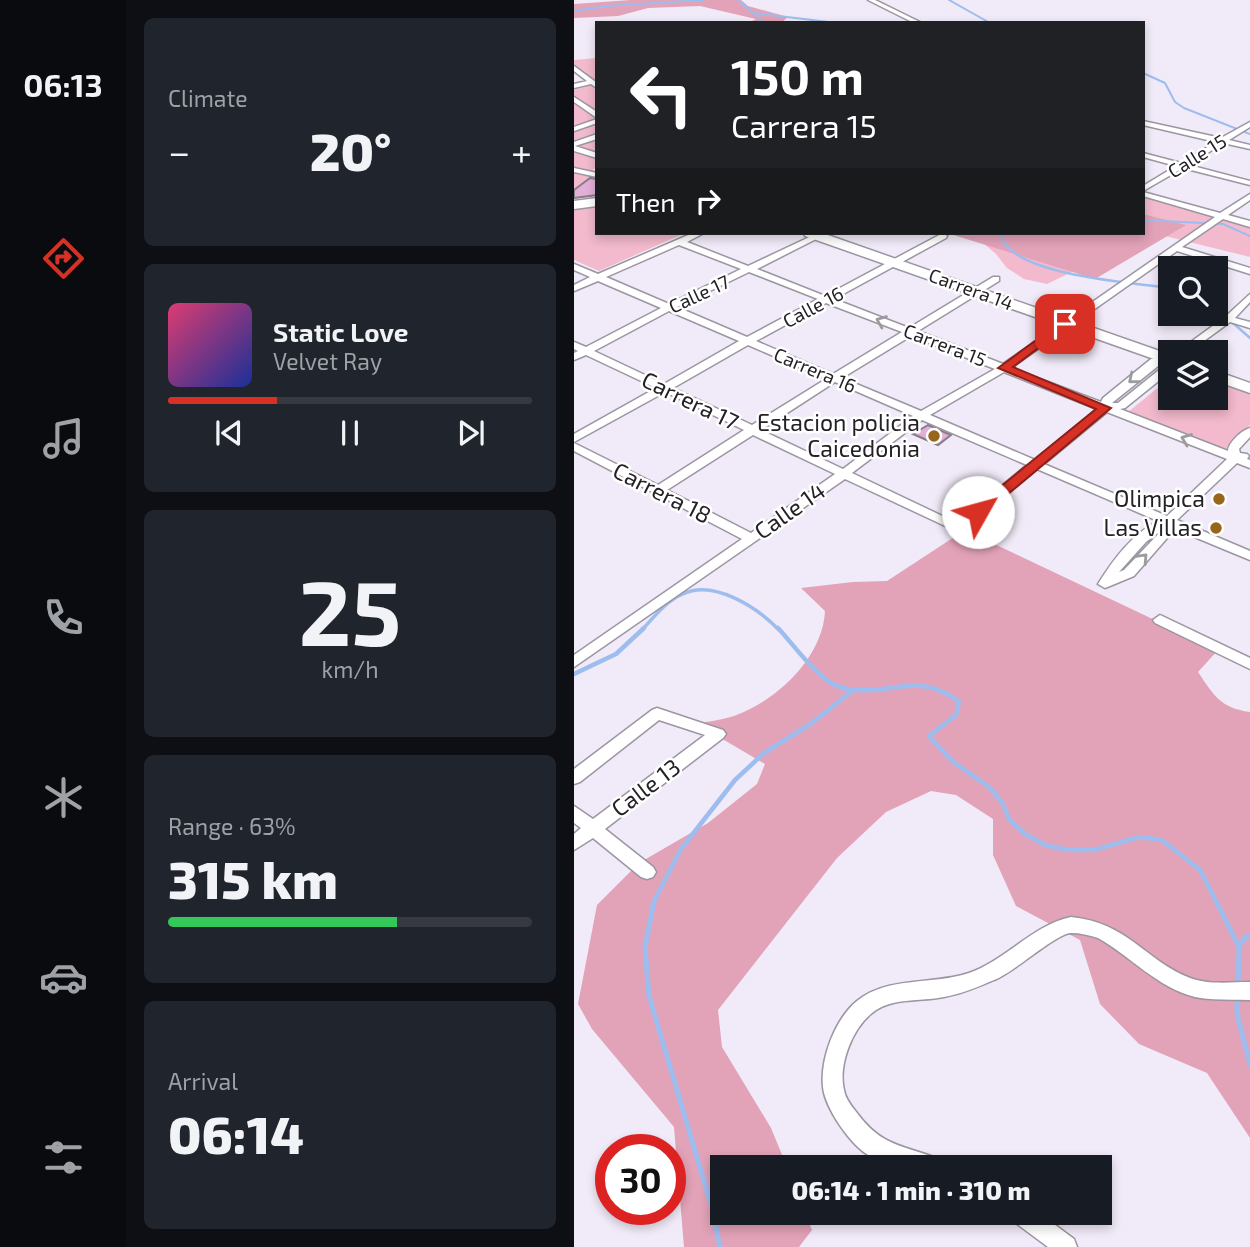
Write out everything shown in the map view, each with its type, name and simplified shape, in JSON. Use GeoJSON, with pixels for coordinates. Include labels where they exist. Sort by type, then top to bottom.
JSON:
{"type":"FeatureCollection","features":[{"type":"Feature","properties":{"kind":"main road"},"geometry":{"type":"LineString","coordinates":[[574,205],[595,202]]}},
{"type":"Feature","properties":{"kind":"main road","name":"Carrera 14"},"geometry":{"type":"LineString","coordinates":[[820,235],[1158,355]]}},
{"type":"Feature","properties":{"kind":"main road"},"geometry":{"type":"LineString","coordinates":[[1228,380],[1250,388]]}},
{"type":"Feature","properties":{"kind":"street"},"geometry":{"type":"LineString","coordinates":[[871,0],[915,21]]}},
{"type":"Feature","properties":{"kind":"street"},"geometry":{"type":"LineString","coordinates":[[574,66],[595,83]]}},
{"type":"Feature","properties":{"kind":"street"},"geometry":{"type":"LineString","coordinates":[[574,86],[595,83]]}},
{"type":"Feature","properties":{"kind":"street"},"geometry":{"type":"LineString","coordinates":[[574,99],[585,96]]}},
{"type":"Feature","properties":{"kind":"street"},"geometry":{"type":"LineString","coordinates":[[574,99],[595,117]]}},
{"type":"Feature","properties":{"kind":"street"},"geometry":{"type":"LineString","coordinates":[[574,126],[595,120]]}},
{"type":"Feature","properties":{"kind":"street"},"geometry":{"type":"LineString","coordinates":[[1145,124],[1250,147]]}},
{"type":"Feature","properties":{"kind":"street","name":"Calle 15"},"geometry":{"type":"LineString","coordinates":[[1145,190],[1250,124]]}},
{"type":"Feature","properties":{"kind":"street"},"geometry":{"type":"LineString","coordinates":[[574,146],[595,137]]}},
{"type":"Feature","properties":{"kind":"street"},"geometry":{"type":"LineString","coordinates":[[574,146],[594,153]]}},
{"type":"Feature","properties":{"kind":"street"},"geometry":{"type":"LineString","coordinates":[[1145,156],[1250,184]]}},
{"type":"Feature","properties":{"kind":"street"},"geometry":{"type":"LineString","coordinates":[[574,170],[594,172]]}},
{"type":"Feature","properties":{"kind":"street"},"geometry":{"type":"LineString","coordinates":[[1145,192],[1250,224]]}},
{"type":"Feature","properties":{"kind":"street","name":"Calle 14"},"geometry":{"type":"LineString","coordinates":[[574,662],[845,473],[922,415],[1004,368],[1178,249],[1250,196]]}},
{"type":"Feature","properties":{"kind":"street"},"geometry":{"type":"LineString","coordinates":[[574,288],[695,235]]}},
{"type":"Feature","properties":{"kind":"street","name":"Calle 17"},"geometry":{"type":"LineString","coordinates":[[574,357],[815,235]]}},
{"type":"Feature","properties":{"kind":"street","name":"Calle 16"},"geometry":{"type":"LineString","coordinates":[[574,439],[943,236]]}},
{"type":"Feature","properties":{"kind":"street","name":"Carrera 15"},"geometry":{"type":"LineString","coordinates":[[679,242],[1250,464]]}},
{"type":"Feature","properties":{"kind":"street"},"geometry":{"type":"LineString","coordinates":[[1178,249],[1250,271]]}},
{"type":"Feature","properties":{"kind":"street","name":"Carrera 16"},"geometry":{"type":"LineString","coordinates":[[574,267],[1250,556]]}},
{"type":"Feature","properties":{"kind":"street"},"geometry":{"type":"LineString","coordinates":[[657,491],[996,279]]}},
{"type":"Feature","properties":{"kind":"street"},"geometry":{"type":"LineString","coordinates":[[1250,297],[1228,319],[1250,325]]}},
{"type":"Feature","properties":{"kind":"street"},"geometry":{"type":"LineString","coordinates":[[1199,340],[1218,326]]}},
{"type":"Feature","properties":{"kind":"street","name":"Carrera 17"},"geometry":{"type":"LineString","coordinates":[[574,345],[958,528],[1037,466]]}},
{"type":"Feature","properties":{"kind":"street"},"geometry":{"type":"LineString","coordinates":[[1037,466],[1105,408],[1121,406],[1158,375]]}},
{"type":"Feature","properties":{"kind":"street"},"geometry":{"type":"LineString","coordinates":[[1235,458],[1233,448],[1250,431]]}},
{"type":"Feature","properties":{"kind":"street","name":"Carrera 18"},"geometry":{"type":"LineString","coordinates":[[574,446],[751,538]]}},
{"type":"Feature","properties":{"kind":"street"},"geometry":{"type":"LineString","coordinates":[[1168,522],[1169,530],[1129,573],[1105,584],[1115,567],[1157,525],[1168,522],[1235,458],[1250,454]]}},
{"type":"Feature","properties":{"kind":"street"},"geometry":{"type":"LineString","coordinates":[[1160,620],[1247,658]]}},
{"type":"Feature","properties":{"kind":"street","name":"Calle 13"},"geometry":{"type":"LineString","coordinates":[[574,778],[657,715],[677,719],[718,734],[574,843]]}},
{"type":"Feature","properties":{"kind":"street"},"geometry":{"type":"LineString","coordinates":[[574,813],[648,872]]}},
{"type":"Feature","properties":{"kind":"street"},"geometry":{"type":"LineString","coordinates":[[899,1155],[872,1145],[846,1115],[833,1091],[835,1060],[850,1022],[871,1002],[906,992],[946,988],[993,972],[1020,958],[1058,928],[1072,925],[1094,929],[1112,937],[1189,987],[1250,991]]}},
{"type":"Feature","properties":{"kind":"street"},"geometry":{"type":"LineString","coordinates":[[1038,1225],[1066,1247]]}},
{"type":"Feature","properties":{"kind":"shaded area"},"geometry":{"type":"Polygon","coordinates":[[[631,0],[741,0],[748,6],[788,17],[783,21],[752,21],[756,19],[700,6],[648,8],[618,16],[574,18],[574,4],[631,0]]]}},
{"type":"Feature","properties":{"kind":"shaded area"},"geometry":{"type":"Polygon","coordinates":[[[595,58],[595,83],[574,66],[574,60],[595,58]]]}},
{"type":"Feature","properties":{"kind":"shaded area"},"geometry":{"type":"Polygon","coordinates":[[[595,84],[595,168],[592,170],[595,171],[595,195],[574,198],[574,90],[595,84]]]}},
{"type":"Feature","properties":{"kind":"shaded area"},"geometry":{"type":"Polygon","coordinates":[[[1145,198],[1250,226],[1250,257],[1153,233],[1047,284],[1024,279],[1007,268],[982,242],[1145,235],[1145,198]]]}},
{"type":"Feature","properties":{"kind":"shaded area"},"geometry":{"type":"Polygon","coordinates":[[[595,203],[595,235],[680,235],[599,271],[574,260],[574,208],[595,203]]]}},
{"type":"Feature","properties":{"kind":"shaded area"},"geometry":{"type":"Polygon","coordinates":[[[1145,215],[1186,225],[1095,279],[953,235],[1145,235],[1145,215]]]}},
{"type":"Feature","properties":{"kind":"shaded area"},"geometry":{"type":"Polygon","coordinates":[[[1228,385],[1250,393],[1250,425],[1224,450],[1127,413],[1158,388],[1158,410],[1228,410],[1228,385]]]}},
{"type":"Feature","properties":{"kind":"shaded area"},"geometry":{"type":"Polygon","coordinates":[[[965,530],[1218,650],[1198,672],[1219,700],[1250,712],[1250,1138],[1207,1073],[1139,1044],[1100,1004],[1080,940],[1016,906],[993,855],[993,819],[956,795],[931,791],[886,812],[837,858],[718,1010],[722,1047],[771,1128],[782,1155],[710,1155],[710,1225],[810,1225],[812,1230],[799,1247],[684,1247],[682,1225],[686,1225],[686,1134],[675,1134],[674,1127],[592,1029],[578,1004],[597,905],[639,863],[708,823],[757,784],[765,764],[697,724],[729,717],[766,700],[795,675],[807,660],[816,645],[825,611],[801,588],[887,581],[965,530]]]}},
{"type":"Feature","properties":{"kind":"building"},"geometry":{"type":"Polygon","coordinates":[[[590,178],[595,179],[595,195],[574,198],[574,190],[590,178]]]}},
{"type":"Feature","properties":{"kind":"building","name":"Estacion policia Caicedonia"},"geometry":{"type":"Polygon","coordinates":[[[928,425],[951,435],[938,445],[913,434],[928,425]]]}},
{"type":"Feature","properties":{"kind":"waterway"},"geometry":{"type":"LineString","coordinates":[[574,11],[606,6],[703,0]]}},
{"type":"Feature","properties":{"kind":"waterway"},"geometry":{"type":"LineString","coordinates":[[738,0],[762,21]]}},
{"type":"Feature","properties":{"kind":"waterway"},"geometry":{"type":"LineString","coordinates":[[949,0],[986,21]]}},
{"type":"Feature","properties":{"kind":"waterway"},"geometry":{"type":"LineString","coordinates":[[753,13],[820,21]]}},
{"type":"Feature","properties":{"kind":"waterway"},"geometry":{"type":"LineString","coordinates":[[1145,74],[1165,83],[1175,102],[1184,108],[1250,134]]}},
{"type":"Feature","properties":{"kind":"waterway"},"geometry":{"type":"LineString","coordinates":[[1145,220],[1223,224],[1250,236]]}},
{"type":"Feature","properties":{"kind":"waterway"},"geometry":{"type":"LineString","coordinates":[[1001,235],[1003,241]]}},
{"type":"Feature","properties":{"kind":"waterway"},"geometry":{"type":"LineString","coordinates":[[1003,241],[1014,253],[1055,270],[1158,286]]}},
{"type":"Feature","properties":{"kind":"waterway"},"geometry":{"type":"LineString","coordinates":[[1228,319],[1250,338]]}},
{"type":"Feature","properties":{"kind":"waterway"},"geometry":{"type":"LineString","coordinates":[[643,629],[677,597],[695,590],[708,590],[748,605],[779,630]]}},
{"type":"Feature","properties":{"kind":"waterway"},"geometry":{"type":"LineString","coordinates":[[778,628],[815,670],[840,687],[856,690],[929,687],[944,692],[959,702],[956,715],[929,736],[952,761],[989,787],[1002,802],[1009,819],[1025,834],[1045,845],[1068,850],[1094,850],[1139,837],[1162,840],[1200,870],[1217,903]]}},
{"type":"Feature","properties":{"kind":"waterway"},"geometry":{"type":"LineString","coordinates":[[574,674],[616,654],[643,629]]}},
{"type":"Feature","properties":{"kind":"waterway"},"geometry":{"type":"LineString","coordinates":[[654,901],[681,849],[735,780],[764,753],[812,723],[852,691]]}},
{"type":"Feature","properties":{"kind":"waterway"},"geometry":{"type":"LineString","coordinates":[[654,901],[645,947],[649,996],[712,1208],[720,1247]]}},
{"type":"Feature","properties":{"kind":"waterway"},"geometry":{"type":"LineString","coordinates":[[1217,903],[1239,947]]}},
{"type":"Feature","properties":{"kind":"waterway"},"geometry":{"type":"LineString","coordinates":[[1239,947],[1246,936],[1250,937]]}},
{"type":"Feature","properties":{"kind":"waterway"},"geometry":{"type":"LineString","coordinates":[[1238,984],[1239,947]]}},
{"type":"Feature","properties":{"kind":"waterway"},"geometry":{"type":"LineString","coordinates":[[1237,995],[1237,1014],[1250,1065]]}},
{"type":"Feature","properties":{"kind":"place","name":"Estacion policia Caicedonia"},"geometry":{"type":"Point","coordinates":[934,436]}},
{"type":"Feature","properties":{"kind":"place","name":"Olimpica"},"geometry":{"type":"Point","coordinates":[1219,499]}},
{"type":"Feature","properties":{"kind":"place","name":"Las Villas"},"geometry":{"type":"Point","coordinates":[1216,528]}},
{"type":"Feature","properties":{"kind":"route"},"geometry":{"type":"LineString","coordinates":[[978,512],[1105,408],[1004,368],[1065,324]]}}]}
